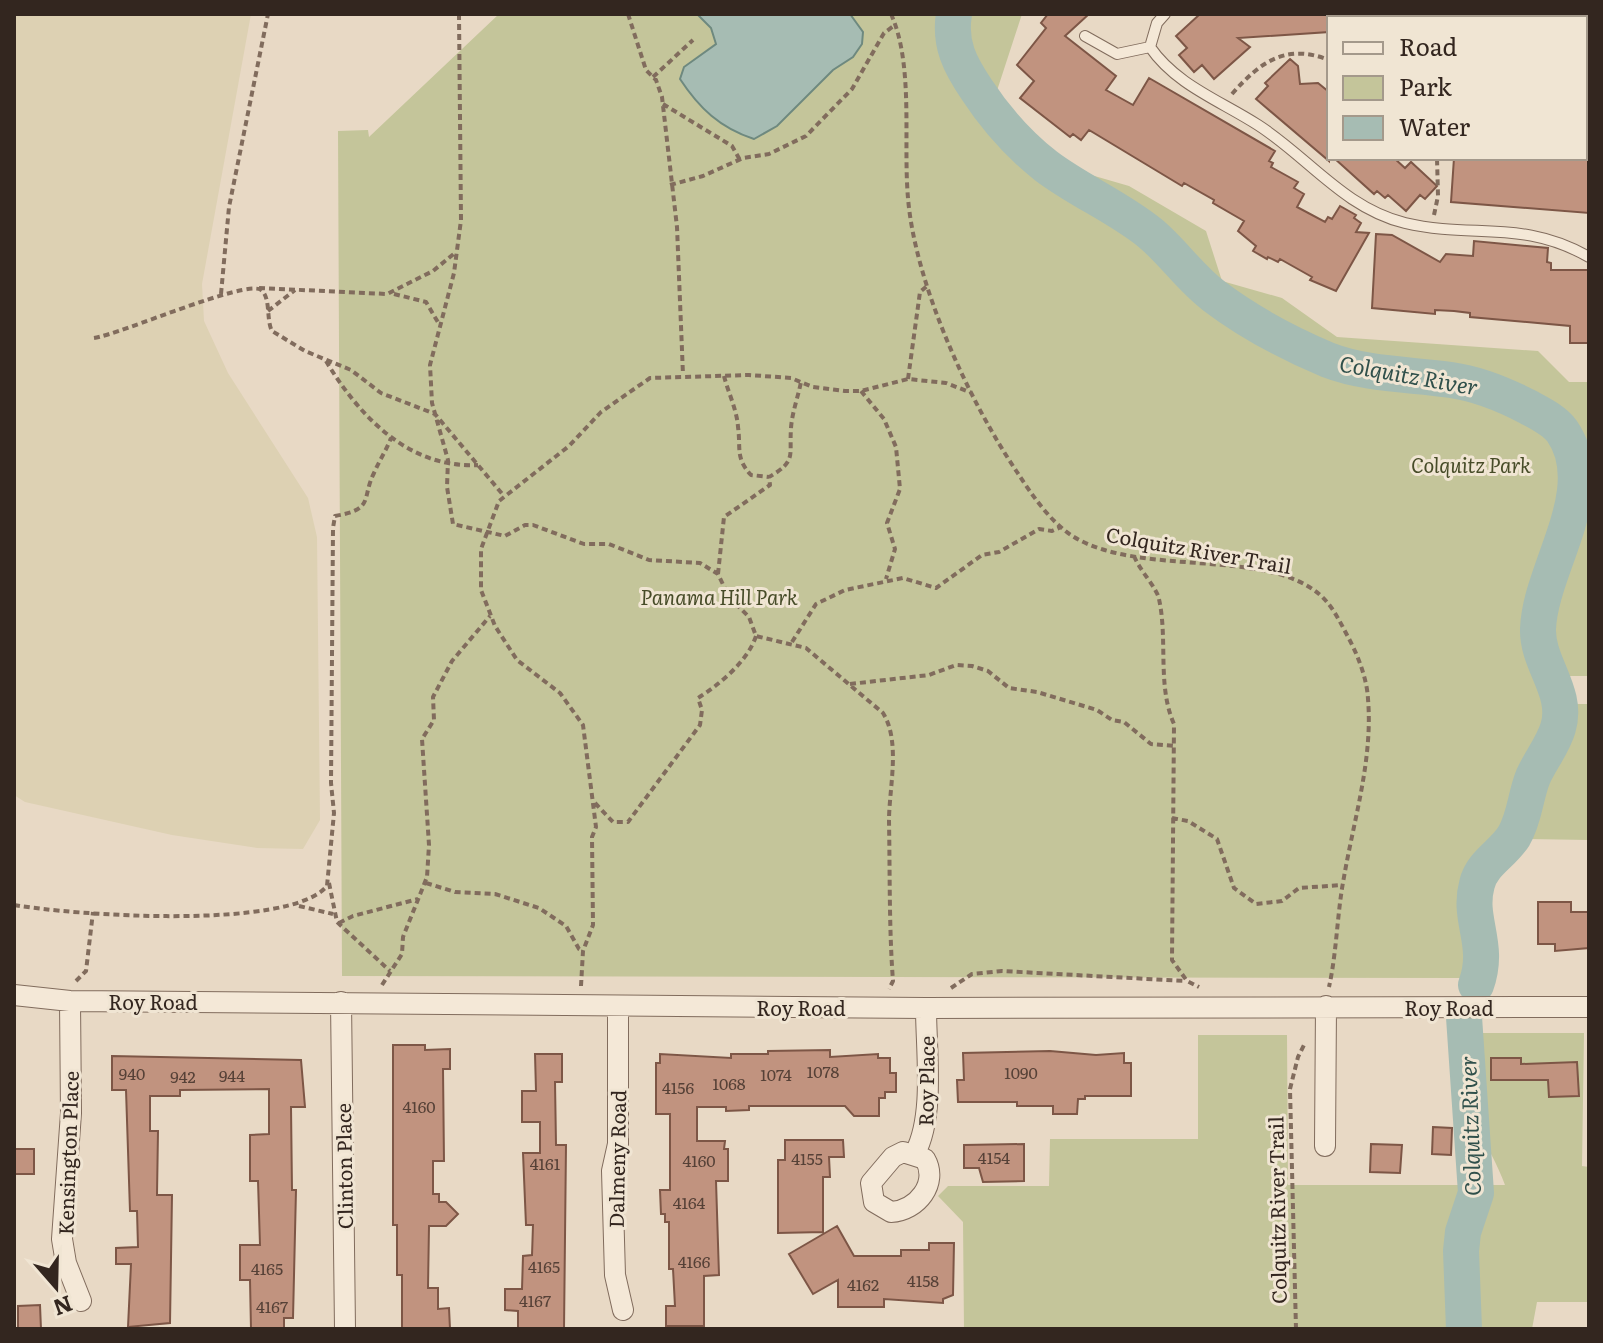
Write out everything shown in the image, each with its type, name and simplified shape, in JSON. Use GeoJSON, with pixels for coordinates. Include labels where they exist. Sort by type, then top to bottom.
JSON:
{"type":"FeatureCollection","features":[{"type":"Feature","properties":{"kind":"street","name":"Roy Road"},"geometry":{"type":"LineString","coordinates":[[14,995],[70,1001],[880,1008],[1589,1007]]}},
{"type":"Feature","properties":{"kind":"street","name":"Kensington Place"},"geometry":{"type":"LineString","coordinates":[[70,1001],[71,1113],[62,1239],[66,1263],[81,1301]]}},
{"type":"Feature","properties":{"kind":"street","name":"Clinton Place"},"geometry":{"type":"LineString","coordinates":[[341,1002],[345,1329]]}},
{"type":"Feature","properties":{"kind":"street","name":"Dalmeny Road"},"geometry":{"type":"LineString","coordinates":[[618,1006],[618,1144],[612,1171],[615,1275],[623,1310]]}},
{"type":"Feature","properties":{"kind":"street"},"geometry":{"type":"LineString","coordinates":[[1325,1146],[1326,1006]]}},
{"type":"Feature","properties":{"kind":"street","name":"Roy Place"},"geometry":{"type":"LineString","coordinates":[[915,1153],[924,1136],[926,1008]]}},
{"type":"Feature","properties":{"kind":"lane"},"geometry":{"type":"LineString","coordinates":[[1150,47],[1157,23],[1165,14]]}},
{"type":"Feature","properties":{"kind":"lane"},"geometry":{"type":"LineString","coordinates":[[1085,36],[1117,54],[1150,47]]}},
{"type":"Feature","properties":{"kind":"lane"},"geometry":{"type":"LineString","coordinates":[[1150,47],[1162,64],[1260,126],[1356,202],[1385,217],[1431,226],[1540,235],[1564,242],[1589,257]]}},
{"type":"Feature","properties":{"kind":"path"},"geometry":{"type":"LineString","coordinates":[[221,294],[229,207],[268,14]]}},
{"type":"Feature","properties":{"kind":"path"},"geometry":{"type":"LineString","coordinates":[[459,14],[462,194],[457,250],[430,365],[435,414],[448,466],[453,524],[486,529],[505,536],[525,525],[533,525],[584,544],[609,544],[649,560],[690,560],[718,574]]}},
{"type":"Feature","properties":{"kind":"path"},"geometry":{"type":"LineString","coordinates":[[628,14],[644,64],[660,87],[677,227],[683,375]]}},
{"type":"Feature","properties":{"kind":"path","name":"Colquitz River Trail"},"geometry":{"type":"LineString","coordinates":[[891,14],[896,24],[904,79],[908,201],[920,267],[974,394],[1017,472],[1061,527],[1094,547],[1134,556],[1261,572],[1297,582],[1318,593],[1333,609],[1361,669],[1369,716],[1367,749],[1342,885],[1326,1006]]}},
{"type":"Feature","properties":{"kind":"path"},"geometry":{"type":"LineString","coordinates":[[670,185],[792,145],[819,125],[852,89],[884,33],[896,24]]}},
{"type":"Feature","properties":{"kind":"path"},"geometry":{"type":"LineString","coordinates":[[653,77],[693,40]]}},
{"type":"Feature","properties":{"kind":"path"},"geometry":{"type":"LineString","coordinates":[[1223,105],[1249,75],[1273,56],[1298,52],[1327,59]]}},
{"type":"Feature","properties":{"kind":"path"},"geometry":{"type":"LineString","coordinates":[[662,104],[732,146],[740,160]]}},
{"type":"Feature","properties":{"kind":"path"},"geometry":{"type":"LineString","coordinates":[[1431,226],[1438,196],[1437,160]]}},
{"type":"Feature","properties":{"kind":"path"},"geometry":{"type":"LineString","coordinates":[[387,294],[433,271],[457,250]]}},
{"type":"Feature","properties":{"kind":"path"},"geometry":{"type":"LineString","coordinates":[[94,338],[153,322],[221,294],[250,286],[387,294],[426,302],[439,326]]}},
{"type":"Feature","properties":{"kind":"path"},"geometry":{"type":"LineString","coordinates":[[908,379],[920,292],[927,286]]}},
{"type":"Feature","properties":{"kind":"path"},"geometry":{"type":"LineString","coordinates":[[259,288],[265,295],[266,313],[272,331],[282,339],[351,370],[390,397],[435,414],[504,496]]}},
{"type":"Feature","properties":{"kind":"path"},"geometry":{"type":"LineString","coordinates":[[266,313],[277,301],[296,289]]}},
{"type":"Feature","properties":{"kind":"path"},"geometry":{"type":"LineString","coordinates":[[325,359],[364,414],[401,447],[448,466],[478,465]]}},
{"type":"Feature","properties":{"kind":"path"},"geometry":{"type":"LineString","coordinates":[[578,1004],[585,967],[583,951],[593,925],[592,837],[596,827],[583,725],[550,684],[517,660],[490,616],[481,590],[481,549],[486,529],[504,496],[569,446],[601,412],[650,378],[683,375],[791,378],[813,387],[861,391],[908,379],[946,383],[974,394]]}},
{"type":"Feature","properties":{"kind":"path"},"geometry":{"type":"LineString","coordinates":[[724,376],[739,428],[736,445],[741,464],[751,475],[769,477],[784,469],[792,455],[791,427],[801,382]]}},
{"type":"Feature","properties":{"kind":"path"},"geometry":{"type":"LineString","coordinates":[[861,391],[884,419],[896,447],[900,489],[887,523],[895,549],[885,581]]}},
{"type":"Feature","properties":{"kind":"path"},"geometry":{"type":"LineString","coordinates":[[390,971],[338,924],[333,914],[329,881],[334,813],[331,783],[334,765],[333,528],[335,516],[364,505],[368,500],[374,472],[391,438]]}},
{"type":"Feature","properties":{"kind":"path"},"geometry":{"type":"LineString","coordinates":[[592,799],[613,822],[628,822],[700,725],[702,710],[698,698],[752,647],[756,636],[749,617],[729,597],[718,574],[724,517],[770,485],[769,477]]}},
{"type":"Feature","properties":{"kind":"path"},"geometry":{"type":"LineString","coordinates":[[792,642],[816,604],[845,590],[885,581],[912,579],[936,588],[982,555],[999,552],[1039,529],[1052,531],[1061,527]]}},
{"type":"Feature","properties":{"kind":"path"},"geometry":{"type":"LineString","coordinates":[[1134,556],[1140,572],[1159,599],[1166,701],[1174,724],[1175,746],[1172,960],[1187,981]]}},
{"type":"Feature","properties":{"kind":"path"},"geometry":{"type":"LineString","coordinates":[[378,1003],[380,989],[402,954],[403,937],[425,883],[429,845],[422,739],[434,720],[433,697],[445,673],[490,616]]}},
{"type":"Feature","properties":{"kind":"path"},"geometry":{"type":"LineString","coordinates":[[756,636],[774,642],[792,642],[818,657],[883,713],[891,735],[891,988]]}},
{"type":"Feature","properties":{"kind":"path"},"geometry":{"type":"LineString","coordinates":[[849,684],[972,666],[988,671],[1009,688],[1037,692],[1097,710],[1112,720],[1124,722],[1151,744],[1175,746]]}},
{"type":"Feature","properties":{"kind":"path"},"geometry":{"type":"LineString","coordinates":[[1172,818],[1188,821],[1217,839],[1234,888],[1256,904],[1282,901],[1299,888],[1342,885]]}},
{"type":"Feature","properties":{"kind":"path"},"geometry":{"type":"LineString","coordinates":[[299,906],[322,892],[329,881]]}},
{"type":"Feature","properties":{"kind":"path"},"geometry":{"type":"LineString","coordinates":[[425,883],[455,892],[495,894],[539,908],[566,926],[583,951]]}},
{"type":"Feature","properties":{"kind":"path"},"geometry":{"type":"LineString","coordinates":[[338,924],[353,916],[388,910],[420,898]]}},
{"type":"Feature","properties":{"kind":"path"},"geometry":{"type":"LineString","coordinates":[[14,905],[169,918],[299,906],[333,914]]}},
{"type":"Feature","properties":{"kind":"path"},"geometry":{"type":"LineString","coordinates":[[70,1001],[69,988],[86,971],[93,912]]}},
{"type":"Feature","properties":{"kind":"path"},"geometry":{"type":"LineString","coordinates":[[947,990],[972,974],[1002,971],[1187,981],[1202,989],[1203,1007]]}},
{"type":"Feature","properties":{"kind":"path"},"geometry":{"type":"LineString","coordinates":[[880,1008],[880,992],[900,989]]}},
{"type":"Feature","properties":{"kind":"path","name":"Colquitz River Trail"},"geometry":{"type":"LineString","coordinates":[[1296,1329],[1290,1089],[1298,1057],[1308,1038]]}},
{"type":"Feature","properties":{"kind":"shaded area"},"geometry":{"type":"Polygon","coordinates":[[[14,14],[251,14],[202,284],[204,321],[228,373],[308,498],[317,537],[320,820],[303,849],[257,848],[172,835],[25,802],[14,795],[14,14]]]}},
{"type":"Feature","properties":{"kind":"green space","name":"Panama Hill Park"},"geometry":{"type":"Polygon","coordinates":[[[499,14],[1022,14],[991,109],[1067,168],[1129,186],[1206,231],[1222,281],[1282,298],[1337,337],[1538,351],[1569,382],[1589,382],[1589,676],[1550,676],[1555,686],[1557,704],[1589,704],[1589,840],[1527,839],[1522,849],[1485,871],[1480,893],[1492,939],[1469,978],[342,976],[338,131],[368,130],[369,137],[499,14]]]}},
{"type":"Feature","properties":{"kind":"green space"},"geometry":{"type":"Polygon","coordinates":[[[1452,1033],[1584,1033],[1582,1166],[1589,1167],[1589,1302],[1537,1302],[1532,1329],[964,1329],[963,1222],[938,1196],[948,1186],[1049,1186],[1050,1139],[1198,1139],[1198,1035],[1287,1035],[1288,1185],[1505,1185],[1459,1090],[1450,1051],[1452,1033]]]}},
{"type":"Feature","properties":{"kind":"water"},"geometry":{"type":"Polygon","coordinates":[[[697,14],[850,14],[863,32],[862,44],[853,57],[833,70],[777,126],[754,139],[711,116],[680,79],[684,67],[716,44],[711,28],[697,14]]]}},
{"type":"Feature","properties":{"kind":"building"},"geometry":{"type":"Polygon","coordinates":[[[1048,14],[1089,14],[1065,36],[1116,76],[1106,90],[1133,105],[1149,78],[1275,151],[1269,161],[1273,163],[1271,167],[1298,182],[1294,188],[1304,194],[1297,207],[1325,222],[1328,217],[1332,219],[1340,206],[1356,215],[1354,218],[1361,223],[1356,232],[1369,233],[1336,291],[1310,280],[1312,277],[1280,259],[1278,262],[1267,259],[1253,251],[1256,246],[1238,231],[1244,221],[1213,203],[1214,200],[1184,183],[1182,186],[1089,130],[1081,140],[1073,134],[1070,137],[1020,98],[1034,81],[1017,65],[1046,28],[1041,23],[1048,14]]]}},
{"type":"Feature","properties":{"kind":"building"},"geometry":{"type":"Polygon","coordinates":[[[1200,14],[1329,14],[1327,32],[1238,38],[1250,47],[1214,79],[1202,65],[1194,72],[1179,55],[1187,48],[1176,36],[1200,14]]]}},
{"type":"Feature","properties":{"kind":"building"},"geometry":{"type":"Polygon","coordinates":[[[1290,59],[1298,66],[1300,84],[1318,83],[1327,90],[1327,159],[1256,99],[1268,86],[1265,83],[1290,59]]]}},
{"type":"Feature","properties":{"kind":"building"},"geometry":{"type":"Polygon","coordinates":[[[1589,158],[1589,213],[1451,202],[1454,160],[1589,158]]]}},
{"type":"Feature","properties":{"kind":"building"},"geometry":{"type":"Polygon","coordinates":[[[1336,160],[1396,160],[1405,168],[1411,162],[1437,186],[1425,199],[1420,195],[1406,211],[1388,195],[1385,198],[1377,191],[1374,194],[1336,160]]]}},
{"type":"Feature","properties":{"kind":"building"},"geometry":{"type":"Polygon","coordinates":[[[1376,234],[1392,235],[1440,262],[1446,254],[1473,256],[1474,241],[1548,248],[1547,262],[1551,263],[1551,270],[1589,270],[1589,343],[1570,343],[1570,326],[1470,317],[1470,313],[1454,311],[1435,310],[1435,314],[1372,308],[1376,234]]]}},
{"type":"Feature","properties":{"kind":"building"},"geometry":{"type":"Polygon","coordinates":[[[1538,902],[1571,902],[1571,912],[1589,912],[1589,948],[1555,951],[1555,944],[1538,944],[1538,902]]]}},
{"type":"Feature","properties":{"kind":"building"},"geometry":{"type":"Polygon","coordinates":[[[393,1045],[425,1045],[425,1050],[450,1049],[450,1069],[443,1069],[444,1161],[433,1161],[433,1194],[439,1194],[439,1202],[446,1202],[458,1214],[446,1226],[429,1226],[428,1288],[438,1288],[438,1309],[449,1308],[450,1329],[402,1329],[402,1275],[397,1275],[397,1225],[393,1225],[393,1045]]]}},
{"type":"Feature","properties":{"kind":"building"},"geometry":{"type":"Polygon","coordinates":[[[830,1050],[830,1057],[878,1054],[878,1058],[890,1058],[890,1073],[896,1073],[896,1092],[885,1092],[885,1098],[879,1098],[879,1116],[854,1116],[845,1106],[749,1106],[749,1110],[726,1111],[726,1107],[697,1107],[697,1141],[725,1141],[724,1149],[728,1149],[728,1181],[716,1181],[719,1275],[704,1276],[704,1326],[666,1326],[666,1306],[675,1306],[673,1269],[669,1269],[669,1222],[665,1222],[665,1214],[661,1214],[660,1190],[670,1190],[670,1114],[656,1114],[656,1063],[660,1063],[660,1054],[731,1058],[731,1054],[768,1054],[768,1051],[830,1050]]]}},
{"type":"Feature","properties":{"kind":"building"},"geometry":{"type":"Polygon","coordinates":[[[1050,1051],[1096,1055],[1124,1053],[1124,1063],[1131,1063],[1131,1096],[1085,1096],[1085,1099],[1078,1099],[1077,1114],[1053,1114],[1053,1106],[1017,1106],[1017,1102],[958,1102],[957,1080],[964,1080],[963,1053],[1050,1051]]]}},
{"type":"Feature","properties":{"kind":"building"},"geometry":{"type":"Polygon","coordinates":[[[535,1054],[562,1054],[562,1082],[555,1082],[556,1145],[566,1145],[564,1329],[518,1328],[518,1311],[505,1310],[505,1289],[522,1289],[523,1256],[532,1255],[533,1225],[526,1225],[523,1153],[540,1153],[540,1122],[522,1122],[522,1091],[536,1091],[535,1054]]]}},
{"type":"Feature","properties":{"kind":"building"},"geometry":{"type":"Polygon","coordinates":[[[112,1056],[301,1060],[305,1107],[291,1107],[292,1190],[296,1190],[293,1318],[284,1318],[284,1329],[251,1329],[250,1280],[240,1280],[240,1245],[260,1245],[258,1181],[250,1181],[250,1135],[269,1134],[269,1089],[180,1090],[180,1096],[150,1096],[150,1131],[158,1131],[157,1195],[172,1195],[170,1323],[128,1327],[131,1264],[116,1264],[116,1248],[138,1247],[137,1211],[130,1211],[126,1090],[112,1090],[112,1056]]]}},
{"type":"Feature","properties":{"kind":"building"},"geometry":{"type":"Polygon","coordinates":[[[1491,1058],[1521,1058],[1521,1064],[1577,1062],[1579,1096],[1549,1097],[1548,1080],[1491,1080],[1491,1058]]]}},
{"type":"Feature","properties":{"kind":"building"},"geometry":{"type":"Polygon","coordinates":[[[1433,1127],[1452,1128],[1451,1155],[1432,1154],[1433,1127]]]}},
{"type":"Feature","properties":{"kind":"building"},"geometry":{"type":"Polygon","coordinates":[[[785,1140],[843,1140],[844,1157],[829,1157],[830,1177],[823,1177],[823,1232],[778,1233],[778,1160],[785,1160],[785,1140]]]}},
{"type":"Feature","properties":{"kind":"building"},"geometry":{"type":"Polygon","coordinates":[[[1024,1144],[1024,1181],[983,1182],[979,1168],[964,1168],[964,1145],[1024,1144]]]}},
{"type":"Feature","properties":{"kind":"building"},"geometry":{"type":"Polygon","coordinates":[[[1371,1144],[1402,1145],[1400,1173],[1370,1172],[1371,1144]]]}},
{"type":"Feature","properties":{"kind":"building"},"geometry":{"type":"Polygon","coordinates":[[[14,1149],[34,1149],[34,1174],[14,1174],[14,1149]]]}},
{"type":"Feature","properties":{"kind":"building"},"geometry":{"type":"Polygon","coordinates":[[[837,1226],[854,1256],[901,1256],[901,1250],[929,1250],[929,1243],[954,1243],[953,1295],[943,1299],[943,1303],[884,1299],[884,1307],[838,1307],[838,1280],[813,1294],[789,1254],[837,1226]]]}},
{"type":"Feature","properties":{"kind":"building"},"geometry":{"type":"Polygon","coordinates":[[[40,1305],[41,1329],[18,1329],[18,1306],[40,1305]]]}},
{"type":"Feature","properties":{"kind":"waterway","name":"Colquitz River"},"geometry":{"type":"LineString","coordinates":[[954,14],[953,35],[961,63],[984,101],[1008,131],[1046,166],[1150,233],[1197,281],[1227,305],[1269,331],[1328,360],[1373,371],[1451,380],[1481,387],[1537,412],[1562,431],[1573,454],[1576,478],[1573,503],[1541,605],[1538,629],[1542,654],[1559,702],[1558,728],[1533,777],[1518,829],[1483,870],[1477,884],[1475,909],[1481,957],[1476,985]]}},
{"type":"Feature","properties":{"kind":"waterway","name":"Colquitz River"},"geometry":{"type":"LineString","coordinates":[[1464,1017],[1476,1193],[1463,1232],[1461,1251],[1464,1329]]}},
{"type":"Feature","properties":{"kind":"park label","name":"Colquitz Park"},"geometry":{"type":"Point","coordinates":[1471,464]}}]}
